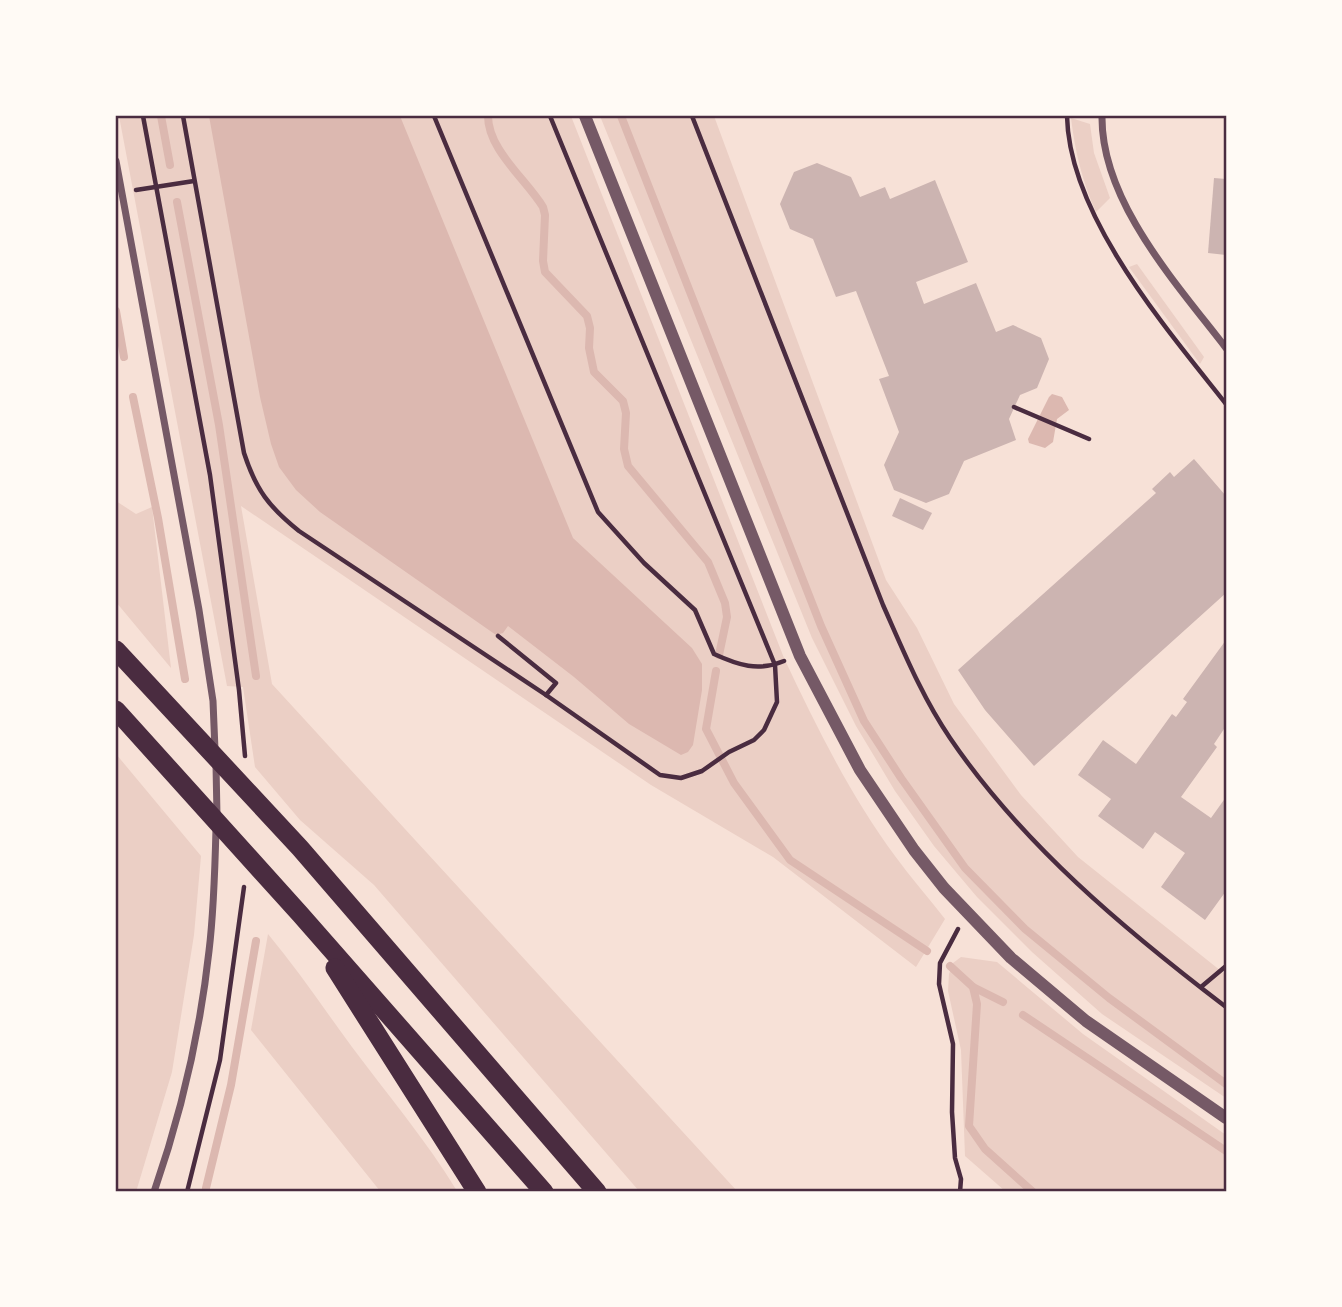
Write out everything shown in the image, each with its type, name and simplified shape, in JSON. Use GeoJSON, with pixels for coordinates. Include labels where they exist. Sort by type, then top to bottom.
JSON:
{"type":"FeatureCollection","features":[{"type":"Feature","properties":{"kind":"highway"},"geometry":{"type":"LineString","coordinates":[[116,650],[300,848],[597,1192]]}},
{"type":"Feature","properties":{"kind":"highway"},"geometry":{"type":"LineString","coordinates":[[116,710],[300,914],[544,1192]]}},
{"type":"Feature","properties":{"kind":"highway"},"geometry":{"type":"LineString","coordinates":[[300,914],[477,1192]]}},
{"type":"Feature","properties":{"kind":"street"},"geometry":{"type":"LineString","coordinates":[[585,116],[800,656],[835,727],[886,811],[921,860],[1011,958],[1086,1021],[1227,1118]]}},
{"type":"Feature","properties":{"kind":"street"},"geometry":{"type":"LineString","coordinates":[[1102,116],[1106,159],[1117,192],[1167,272],[1227,348]]}},
{"type":"Feature","properties":{"kind":"street"},"geometry":{"type":"LineString","coordinates":[[116,161],[199,610],[213,701],[217,801],[214,902],[202,999],[183,1096],[154,1192]]}},
{"type":"Feature","properties":{"kind":"path"},"geometry":{"type":"LineString","coordinates":[[183,116],[244,453],[252,477],[262,495],[275,512],[299,531],[546,695],[660,775],[681,778],[702,771],[729,752],[754,740],[764,730],[777,702],[775,665],[550,116]]}},
{"type":"Feature","properties":{"kind":"path"},"geometry":{"type":"LineString","coordinates":[[434,116],[598,512],[644,563],[695,610],[714,654],[742,666],[775,665]]}},
{"type":"Feature","properties":{"kind":"path"},"geometry":{"type":"LineString","coordinates":[[692,116],[883,605],[915,675],[948,736],[1026,833],[1158,953],[1227,1007]]}},
{"type":"Feature","properties":{"kind":"path"},"geometry":{"type":"LineString","coordinates":[[1067,116],[1070,150],[1093,214],[1126,270],[1227,404]]}},
{"type":"Feature","properties":{"kind":"path"},"geometry":{"type":"LineString","coordinates":[[121,192],[194,181]]}},
{"type":"Feature","properties":{"kind":"path"},"geometry":{"type":"LineString","coordinates":[[1014,407],[1089,439]]}},
{"type":"Feature","properties":{"kind":"path"},"geometry":{"type":"LineString","coordinates":[[498,636],[556,683],[546,695]]}},
{"type":"Feature","properties":{"kind":"path"},"geometry":{"type":"LineString","coordinates":[[960,1192],[961,1179],[955,1158],[952,1112],[953,1044],[939,984],[940,963],[967,913]]}},
{"type":"Feature","properties":{"kind":"path"},"geometry":{"type":"LineString","coordinates":[[1201,987],[1227,966]]}},
{"type":"Feature","properties":{"kind":"shaded area"},"geometry":{"type":"Polygon","coordinates":[[[119,116],[571,116],[784,658],[821,734],[863,809],[895,856],[945,919],[916,967],[773,857],[651,785],[241,506],[272,684],[737,1191],[639,1191],[374,885],[300,820],[255,767],[243,687],[227,686],[119,116]]]}},
{"type":"Feature","properties":{"kind":"shaded area"},"geometry":{"type":"Polygon","coordinates":[[[209,116],[400,116],[573,538],[692,648],[702,664],[702,690],[693,745],[688,752],[681,755],[629,724],[508,626],[503,633],[496,635],[320,512],[296,490],[279,467],[260,397],[209,116]]]}},
{"type":"Feature","properties":{"kind":"shaded area"},"geometry":{"type":"Polygon","coordinates":[[[600,116],[714,116],[886,580],[917,628],[954,704],[1021,795],[1078,857],[1226,975],[1226,1098],[1102,1014],[1032,952],[977,897],[934,846],[895,791],[856,726],[812,638],[600,116]]]}},
{"type":"Feature","properties":{"kind":"shaded area"},"geometry":{"type":"Polygon","coordinates":[[[1071,118],[1090,124],[1094,153],[1110,198],[1096,212],[1080,166],[1071,118]]]}},
{"type":"Feature","properties":{"kind":"shaded area"},"geometry":{"type":"Polygon","coordinates":[[[1137,264],[1204,357],[1200,364],[1129,267],[1137,264]]]}},
{"type":"Feature","properties":{"kind":"shaded area"},"geometry":{"type":"Polygon","coordinates":[[[1052,394],[1062,397],[1069,410],[1057,419],[1053,442],[1045,448],[1029,443],[1028,439],[1052,394]]]}},
{"type":"Feature","properties":{"kind":"shaded area"},"geometry":{"type":"Polygon","coordinates":[[[116,501],[136,514],[152,507],[171,668],[116,602],[116,501]]]}},
{"type":"Feature","properties":{"kind":"shaded area"},"geometry":{"type":"Polygon","coordinates":[[[116,754],[201,856],[194,935],[172,1072],[136,1192],[116,1191],[116,754]]]}},
{"type":"Feature","properties":{"kind":"shaded area"},"geometry":{"type":"Polygon","coordinates":[[[268,934],[419,1135],[457,1191],[380,1191],[251,1030],[268,934]]]}},
{"type":"Feature","properties":{"kind":"shaded area"},"geometry":{"type":"Polygon","coordinates":[[[961,957],[997,962],[1083,1034],[1226,1135],[1226,1191],[1005,1191],[965,1156],[961,1050],[948,991],[953,963],[961,957]]]}},
{"type":"Feature","properties":{"kind":"building"},"geometry":{"type":"Polygon","coordinates":[[[817,163],[851,177],[860,197],[885,187],[890,199],[935,180],[968,262],[916,282],[924,304],[976,283],[996,332],[1013,325],[1041,338],[1049,359],[1037,388],[1020,395],[1009,419],[1016,440],[964,461],[949,494],[926,503],[894,490],[884,465],[899,432],[879,379],[889,376],[856,291],[836,297],[813,239],[790,229],[780,204],[794,172],[817,163]]]}},
{"type":"Feature","properties":{"kind":"building"},"geometry":{"type":"Polygon","coordinates":[[[1214,178],[1226,179],[1226,255],[1208,253],[1214,178]]]}},
{"type":"Feature","properties":{"kind":"building"},"geometry":{"type":"Polygon","coordinates":[[[1194,459],[1226,496],[1226,593],[1034,766],[985,710],[958,670],[1156,493],[1152,489],[1170,472],[1174,477],[1194,459]]]}},
{"type":"Feature","properties":{"kind":"building"},"geometry":{"type":"Polygon","coordinates":[[[900,498],[932,513],[923,530],[892,516],[900,498]]]}},
{"type":"Feature","properties":{"kind":"building"},"geometry":{"type":"Polygon","coordinates":[[[1226,640],[1226,731],[1224,729],[1214,744],[1217,747],[1181,797],[1211,818],[1226,797],[1226,891],[1205,920],[1161,887],[1185,853],[1155,832],[1143,849],[1098,816],[1111,799],[1078,775],[1103,740],[1136,764],[1172,714],[1176,717],[1187,702],[1183,699],[1226,640]]]}},
{"type":"Feature","properties":{"kind":"waterway"},"geometry":{"type":"LineString","coordinates":[[161,116],[170,165]]}},
{"type":"Feature","properties":{"kind":"waterway"},"geometry":{"type":"LineString","coordinates":[[488,116],[494,141],[543,207],[545,272],[587,316],[594,372],[623,401],[626,413],[624,449],[628,466],[708,562],[725,603],[727,617],[719,655]]}},
{"type":"Feature","properties":{"kind":"waterway"},"geometry":{"type":"LineString","coordinates":[[621,116],[821,626],[864,721],[965,868],[1025,929],[1109,998],[1226,1084]]}},
{"type":"Feature","properties":{"kind":"waterway"},"geometry":{"type":"LineString","coordinates":[[177,202],[219,425],[256,676]]}},
{"type":"Feature","properties":{"kind":"waterway"},"geometry":{"type":"LineString","coordinates":[[116,311],[124,357]]}},
{"type":"Feature","properties":{"kind":"waterway"},"geometry":{"type":"LineString","coordinates":[[133,397],[158,518],[185,679]]}},
{"type":"Feature","properties":{"kind":"waterway"},"geometry":{"type":"LineString","coordinates":[[716,671],[706,729],[734,783],[790,860],[927,951]]}},
{"type":"Feature","properties":{"kind":"waterway"},"geometry":{"type":"LineString","coordinates":[[206,1188],[231,1085],[256,941]]}},
{"type":"Feature","properties":{"kind":"waterway"},"geometry":{"type":"LineString","coordinates":[[950,966],[973,987],[977,1004],[969,1126],[985,1149],[1033,1192]]}},
{"type":"Feature","properties":{"kind":"waterway"},"geometry":{"type":"LineString","coordinates":[[973,987],[1003,1002]]}},
{"type":"Feature","properties":{"kind":"waterway"},"geometry":{"type":"LineString","coordinates":[[1023,1015],[1226,1151]]}}]}
